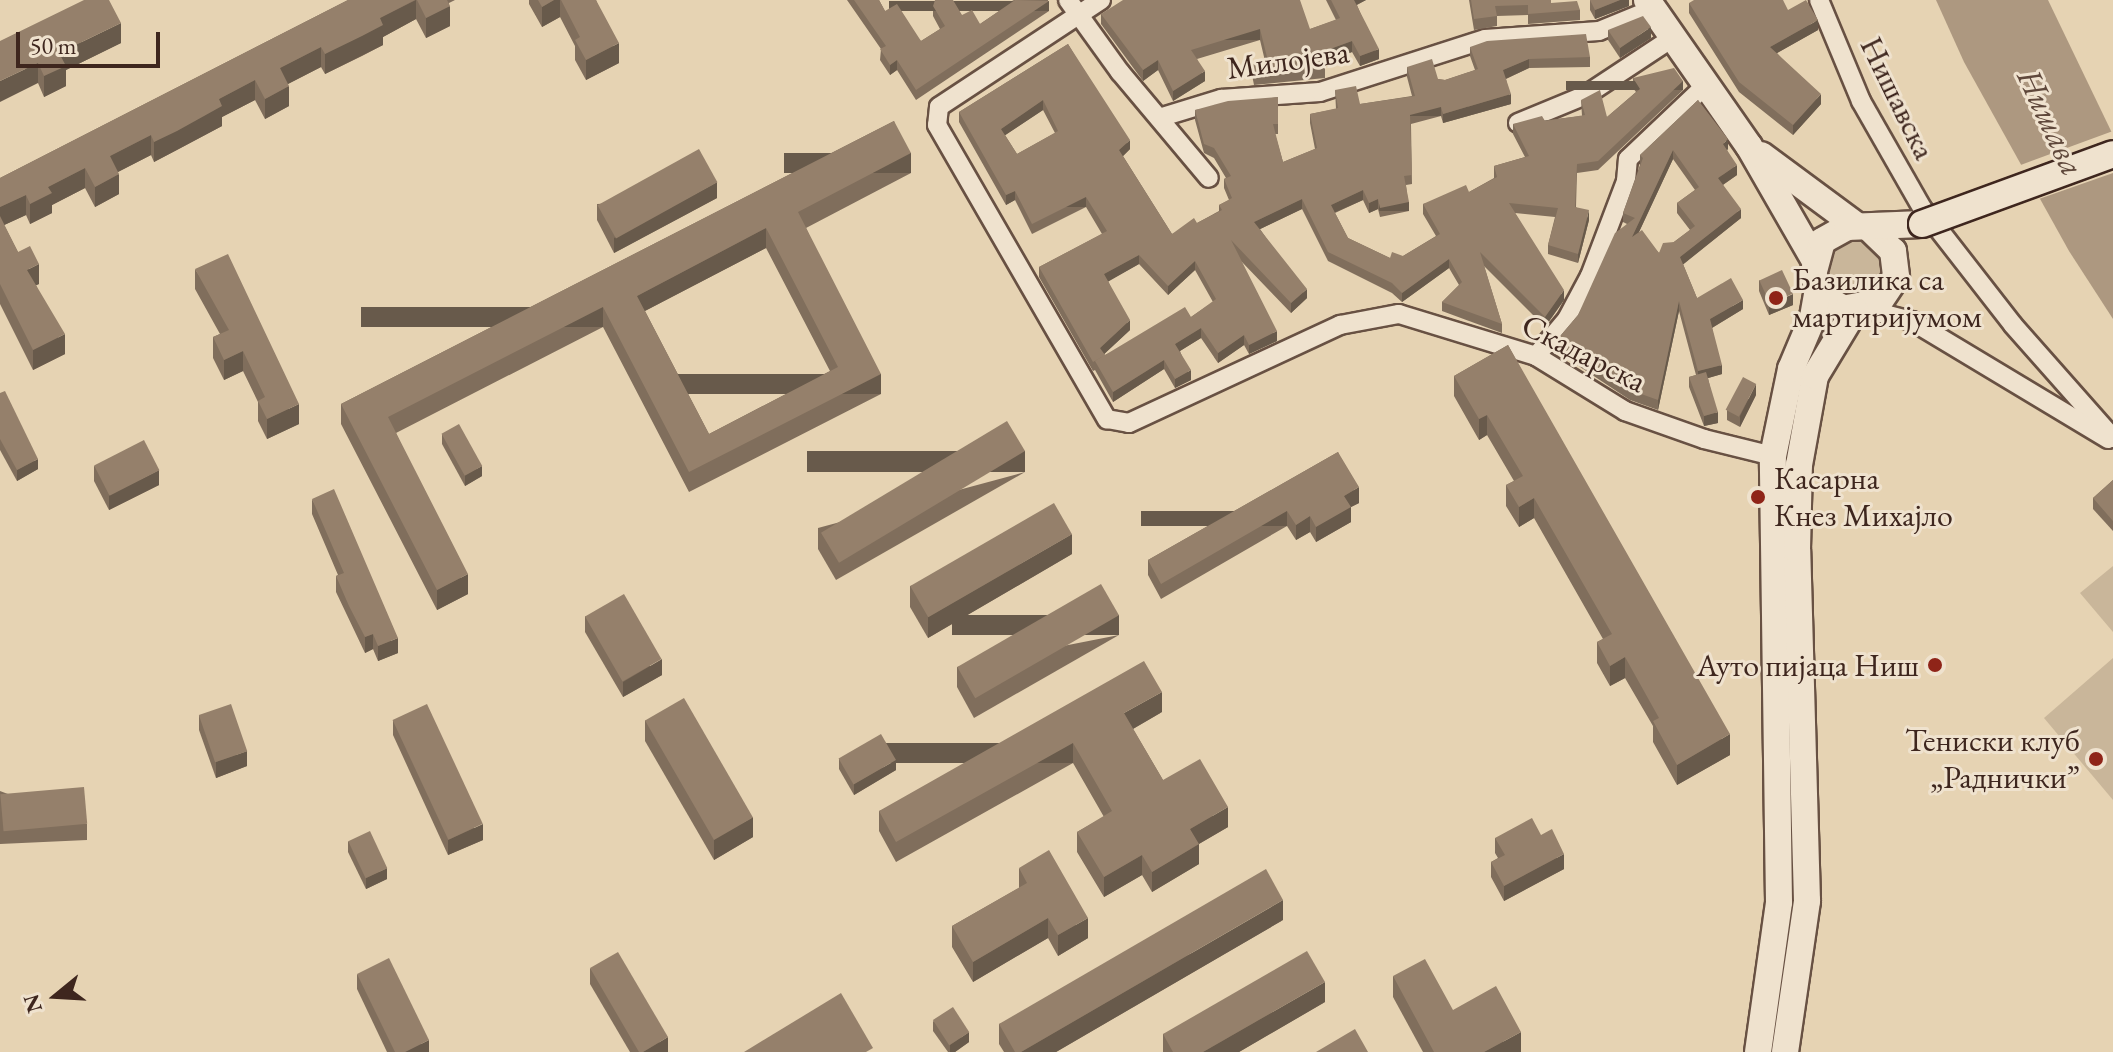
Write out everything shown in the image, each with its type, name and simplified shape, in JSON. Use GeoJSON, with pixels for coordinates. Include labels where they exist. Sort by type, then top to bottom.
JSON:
{"type":"FeatureCollection","features":[{"type":"Feature","properties":{"kind":"main road"},"geometry":{"type":"LineString","coordinates":[[1650,4],[1704,87],[1749,146],[1814,259],[1818,290],[1784,395],[1773,456],[1779,902],[1758,1052]]}},
{"type":"Feature","properties":{"kind":"main road"},"geometry":{"type":"LineString","coordinates":[[1749,146],[1888,242],[1896,262]]}},
{"type":"Feature","properties":{"kind":"main road"},"geometry":{"type":"LineString","coordinates":[[1814,259],[1829,234],[1926,221],[2113,154]]}},
{"type":"Feature","properties":{"kind":"main road"},"geometry":{"type":"LineString","coordinates":[[1785,1052],[1807,901],[1797,550],[1799,465],[1815,376],[1860,310],[1890,291],[1896,262],[1926,221]]}},
{"type":"Feature","properties":{"kind":"main road"},"geometry":{"type":"LineString","coordinates":[[1818,290],[1834,305],[1860,310]]}},
{"type":"Feature","properties":{"kind":"street"},"geometry":{"type":"LineString","coordinates":[[1101,0],[1073,8],[1120,72],[1162,117],[1209,178]]}},
{"type":"Feature","properties":{"kind":"street","name":"Нишавска"},"geometry":{"type":"LineString","coordinates":[[1819,0],[1877,132],[1926,221],[2113,440]]}},
{"type":"Feature","properties":{"kind":"street","name":"Милојева"},"geometry":{"type":"LineString","coordinates":[[1162,117],[1221,99],[1320,92],[1485,39],[1599,31],[1650,4]]}},
{"type":"Feature","properties":{"kind":"street","name":"Скадарска"},"geometry":{"type":"LineString","coordinates":[[1073,8],[939,107],[940,131],[1107,419],[1129,423],[1322,333],[1363,317],[1399,314],[1536,356],[1625,411],[1704,439],[1773,456]]}},
{"type":"Feature","properties":{"kind":"street"},"geometry":{"type":"LineString","coordinates":[[1518,123],[1586,95],[1672,38]]}},
{"type":"Feature","properties":{"kind":"street"},"geometry":{"type":"LineString","coordinates":[[1536,356],[1567,319],[1590,276],[1621,196],[1628,159],[1704,87]]}},
{"type":"Feature","properties":{"kind":"street"},"geometry":{"type":"LineString","coordinates":[[1860,310],[1912,321],[2113,440]]}},
{"type":"Feature","properties":{"kind":"shaded area"},"geometry":{"type":"Polygon","coordinates":[[[1855,240],[1874,247],[1881,266],[1874,285],[1855,292],[1836,285],[1829,266],[1836,247],[1855,240]]]}},
{"type":"Feature","properties":{"kind":"shaded area","name":"Тениски клуб „Раднички”"},"geometry":{"type":"Polygon","coordinates":[[[2113,566],[2113,632],[2080,593],[2113,566]]]}},
{"type":"Feature","properties":{"kind":"shaded area","name":"Тениски клуб „Раднички”"},"geometry":{"type":"Polygon","coordinates":[[[2113,658],[2113,800],[2044,718],[2113,658]]]}},
{"type":"Feature","properties":{"kind":"water","name":"Нишава"},"geometry":{"type":"Polygon","coordinates":[[[1936,0],[2048,0],[2113,135],[2113,319],[2069,251],[1964,62],[1936,0]]]}},
{"type":"Feature","properties":{"kind":"pier"},"geometry":{"type":"Polygon","coordinates":[[[2113,131],[2113,173],[2036,200],[2018,166],[2113,131]]]}},
{"type":"Feature","properties":{"kind":"building"},"geometry":{"type":"Polygon","coordinates":[[[84,0],[109,0],[121,23],[59,53],[66,66],[44,76],[38,63],[0,81],[0,41],[84,0]]]}},
{"type":"Feature","properties":{"kind":"building"},"geometry":{"type":"Polygon","coordinates":[[[348,0],[415,0],[380,18],[383,25],[362,36],[325,54],[321,47],[280,68],[289,86],[265,99],[255,80],[219,99],[222,106],[177,131],[154,142],[151,135],[110,156],[119,174],[95,187],[85,168],[48,187],[52,193],[30,204],[26,195],[0,207],[0,178],[348,0]]]}},
{"type":"Feature","properties":{"kind":"building"},"geometry":{"type":"Polygon","coordinates":[[[417,0],[447,0],[450,6],[426,18],[417,0]]]}},
{"type":"Feature","properties":{"kind":"building"},"geometry":{"type":"Polygon","coordinates":[[[538,0],[554,0],[542,7],[538,0]]]}},
{"type":"Feature","properties":{"kind":"building"},"geometry":{"type":"Polygon","coordinates":[[[561,0],[596,0],[619,43],[586,60],[575,40],[580,37],[561,0]]]}},
{"type":"Feature","properties":{"kind":"building"},"geometry":{"type":"Polygon","coordinates":[[[854,0],[879,0],[885,11],[897,4],[921,41],[945,26],[933,6],[935,0],[953,0],[962,15],[972,10],[980,24],[1015,0],[1049,1],[916,90],[897,60],[890,65],[880,49],[886,46],[854,0]]]}},
{"type":"Feature","properties":{"kind":"building"},"geometry":{"type":"Polygon","coordinates":[[[1123,0],[1300,0],[1310,29],[1340,18],[1331,0],[1354,0],[1379,49],[1360,56],[1352,41],[1319,53],[1325,68],[1254,74],[1252,65],[1268,61],[1260,29],[1191,50],[1205,71],[1173,91],[1158,60],[1143,70],[1101,14],[1123,0]]]}},
{"type":"Feature","properties":{"kind":"building"},"geometry":{"type":"Polygon","coordinates":[[[1471,0],[1577,1],[1580,10],[1528,14],[1528,5],[1495,6],[1497,16],[1474,19],[1471,0]]]}},
{"type":"Feature","properties":{"kind":"building"},"geometry":{"type":"Polygon","coordinates":[[[1590,0],[1620,0],[1595,10],[1590,0]]]}},
{"type":"Feature","properties":{"kind":"building"},"geometry":{"type":"Polygon","coordinates":[[[1694,0],[1783,0],[1788,10],[1806,0],[1818,20],[1770,47],[1821,94],[1793,125],[1739,82],[1689,3],[1694,0]]]}},
{"type":"Feature","properties":{"kind":"building"},"geometry":{"type":"Polygon","coordinates":[[[1643,16],[1651,27],[1620,48],[1608,30],[1643,16]]]}},
{"type":"Feature","properties":{"kind":"building"},"geometry":{"type":"Polygon","coordinates":[[[1586,34],[1590,57],[1529,59],[1503,70],[1511,94],[1443,114],[1441,107],[1410,115],[1412,175],[1404,176],[1409,202],[1380,208],[1378,199],[1369,203],[1363,190],[1331,205],[1348,238],[1390,258],[1392,252],[1403,256],[1440,234],[1423,204],[1466,185],[1469,192],[1497,177],[1494,166],[1529,156],[1513,124],[1542,116],[1545,121],[1585,115],[1581,100],[1600,90],[1607,117],[1640,89],[1633,78],[1674,68],[1683,81],[1598,161],[1577,164],[1575,207],[1589,210],[1578,254],[1548,245],[1558,208],[1509,203],[1564,290],[1545,317],[1480,252],[1502,324],[1442,302],[1462,282],[1449,259],[1402,293],[1392,283],[1328,252],[1302,199],[1254,222],[1307,289],[1291,303],[1231,240],[1277,331],[1249,345],[1244,335],[1218,353],[1201,328],[1175,344],[1191,370],[1175,379],[1164,360],[1113,392],[1095,361],[1105,355],[1093,362],[1039,267],[1107,231],[1086,197],[1032,224],[1015,191],[1006,195],[959,112],[1068,44],[1130,140],[1119,150],[1172,234],[1194,218],[1197,223],[1222,210],[1219,205],[1232,198],[1224,179],[1231,176],[1214,148],[1204,144],[1195,110],[1228,101],[1278,97],[1278,124],[1273,124],[1283,162],[1317,148],[1310,114],[1338,108],[1335,90],[1356,86],[1360,104],[1415,96],[1407,67],[1432,59],[1438,79],[1445,80],[1478,69],[1470,47],[1487,41],[1586,34]],[[1043,100],[1001,129],[1017,154],[1058,131],[1043,100]],[[1139,255],[1104,274],[1130,320],[1100,348],[1105,355],[1185,307],[1191,317],[1216,299],[1195,261],[1168,286],[1139,255]]]}},
{"type":"Feature","properties":{"kind":"building"},"geometry":{"type":"Polygon","coordinates":[[[1698,100],[1728,139],[1723,144],[1737,165],[1718,178],[1741,209],[1680,257],[1697,298],[1731,278],[1743,300],[1710,319],[1722,365],[1698,371],[1679,301],[1658,400],[1630,390],[1556,341],[1578,315],[1615,233],[1635,218],[1623,213],[1643,158],[1640,155],[1698,100]],[[1673,150],[1632,237],[1642,230],[1659,253],[1663,243],[1674,242],[1695,226],[1677,203],[1699,187],[1673,150]]]}},
{"type":"Feature","properties":{"kind":"building"},"geometry":{"type":"Polygon","coordinates":[[[894,121],[911,153],[798,212],[881,374],[689,472],[603,307],[388,417],[468,574],[437,590],[341,404],[894,121]],[[766,228],[637,296],[709,434],[838,367],[766,228]]]}},
{"type":"Feature","properties":{"kind":"building"},"geometry":{"type":"Polygon","coordinates":[[[699,149],[717,182],[616,238],[598,205],[699,149]]]}},
{"type":"Feature","properties":{"kind":"building"},"geometry":{"type":"Polygon","coordinates":[[[0,216],[18,252],[30,246],[39,264],[27,270],[65,334],[33,350],[0,284],[0,216]]]}},
{"type":"Feature","properties":{"kind":"building"},"geometry":{"type":"Polygon","coordinates":[[[228,254],[299,404],[267,419],[258,401],[265,397],[243,351],[224,360],[213,337],[229,330],[195,269],[228,254]]]}},
{"type":"Feature","properties":{"kind":"building"},"geometry":{"type":"Polygon","coordinates":[[[1782,270],[1793,294],[1770,304],[1759,281],[1782,270]]]}},
{"type":"Feature","properties":{"kind":"building"},"geometry":{"type":"Polygon","coordinates":[[[1508,345],[1730,734],[1677,765],[1653,721],[1659,718],[1625,657],[1610,666],[1597,642],[1612,634],[1534,498],[1519,507],[1506,485],[1523,476],[1487,415],[1479,419],[1454,376],[1508,345]]]}},
{"type":"Feature","properties":{"kind":"building"},"geometry":{"type":"Polygon","coordinates":[[[1706,372],[1718,412],[1704,416],[1689,377],[1706,372]]]}},
{"type":"Feature","properties":{"kind":"building"},"geometry":{"type":"Polygon","coordinates":[[[1743,377],[1756,384],[1739,417],[1726,410],[1743,377]]]}},
{"type":"Feature","properties":{"kind":"building"},"geometry":{"type":"Polygon","coordinates":[[[5,391],[38,459],[17,470],[0,439],[0,393],[5,391]]]}},
{"type":"Feature","properties":{"kind":"building"},"geometry":{"type":"Polygon","coordinates":[[[1007,421],[1025,451],[839,563],[821,533],[1007,421]]]}},
{"type":"Feature","properties":{"kind":"building"},"geometry":{"type":"Polygon","coordinates":[[[459,424],[482,466],[465,476],[442,434],[459,424]]]}},
{"type":"Feature","properties":{"kind":"building"},"geometry":{"type":"Polygon","coordinates":[[[144,440],[159,470],[110,496],[94,465],[144,440]]]}},
{"type":"Feature","properties":{"kind":"building"},"geometry":{"type":"Polygon","coordinates":[[[1338,452],[1359,487],[1344,496],[1351,507],[1316,527],[1310,516],[1296,525],[1287,511],[1161,584],[1148,560],[1338,452]]]}},
{"type":"Feature","properties":{"kind":"building"},"geometry":{"type":"Polygon","coordinates":[[[2113,480],[2113,521],[2093,498],[2113,480]]]}},
{"type":"Feature","properties":{"kind":"building"},"geometry":{"type":"Polygon","coordinates":[[[334,489],[398,638],[378,646],[373,634],[365,637],[349,606],[336,576],[344,573],[312,499],[334,489]]]}},
{"type":"Feature","properties":{"kind":"building"},"geometry":{"type":"Polygon","coordinates":[[[1054,503],[1072,534],[928,617],[910,586],[1054,503]]]}},
{"type":"Feature","properties":{"kind":"building"},"geometry":{"type":"Polygon","coordinates":[[[1101,584],[1119,615],[975,698],[957,667],[1101,584]]]}},
{"type":"Feature","properties":{"kind":"building"},"geometry":{"type":"Polygon","coordinates":[[[624,594],[662,659],[623,681],[585,616],[624,594]]]}},
{"type":"Feature","properties":{"kind":"building"},"geometry":{"type":"Polygon","coordinates":[[[1144,661],[1162,692],[1124,713],[1163,780],[1200,759],[1228,807],[1190,829],[1199,844],[1152,872],[1142,855],[1104,877],[1077,832],[1112,811],[1073,743],[896,842],[879,811],[1144,661]]]}},
{"type":"Feature","properties":{"kind":"building"},"geometry":{"type":"Polygon","coordinates":[[[684,698],[753,818],[714,840],[645,720],[684,698]]]}},
{"type":"Feature","properties":{"kind":"building"},"geometry":{"type":"Polygon","coordinates":[[[231,704],[247,751],[215,762],[199,715],[231,704]]]}},
{"type":"Feature","properties":{"kind":"building"},"geometry":{"type":"Polygon","coordinates":[[[427,704],[483,824],[448,840],[393,720],[427,704]]]}},
{"type":"Feature","properties":{"kind":"building"},"geometry":{"type":"Polygon","coordinates":[[[881,734],[896,760],[854,784],[839,758],[881,734]]]}},
{"type":"Feature","properties":{"kind":"building"},"geometry":{"type":"Polygon","coordinates":[[[84,787],[87,824],[4,831],[0,794],[84,787]]]}},
{"type":"Feature","properties":{"kind":"building"},"geometry":{"type":"Polygon","coordinates":[[[1532,818],[1541,835],[1552,829],[1564,854],[1504,886],[1491,862],[1505,855],[1495,838],[1532,818]]]}},
{"type":"Feature","properties":{"kind":"building"},"geometry":{"type":"Polygon","coordinates":[[[370,831],[387,868],[366,878],[348,841],[370,831]]]}},
{"type":"Feature","properties":{"kind":"building"},"geometry":{"type":"Polygon","coordinates":[[[1049,850],[1088,918],[1058,935],[1048,918],[973,962],[952,926],[1027,883],[1019,868],[1049,850]]]}},
{"type":"Feature","properties":{"kind":"building"},"geometry":{"type":"Polygon","coordinates":[[[1266,869],[1283,900],[1021,1052],[1015,1052],[999,1024],[1266,869]]]}},
{"type":"Feature","properties":{"kind":"building"},"geometry":{"type":"Polygon","coordinates":[[[1307,951],[1325,982],[1203,1052],[1173,1052],[1163,1034],[1307,951]]]}},
{"type":"Feature","properties":{"kind":"building"},"geometry":{"type":"Polygon","coordinates":[[[618,952],[668,1037],[643,1052],[639,1052],[590,968],[618,952]]]}},
{"type":"Feature","properties":{"kind":"building"},"geometry":{"type":"Polygon","coordinates":[[[389,958],[429,1040],[405,1052],[395,1052],[357,974],[389,958]]]}},
{"type":"Feature","properties":{"kind":"building"},"geometry":{"type":"Polygon","coordinates":[[[1425,959],[1453,1010],[1496,986],[1521,1032],[1484,1052],[1434,1052],[1393,976],[1425,959]]]}},
{"type":"Feature","properties":{"kind":"building"},"geometry":{"type":"Polygon","coordinates":[[[841,993],[873,1048],[866,1052],[744,1052],[841,993]]]}},
{"type":"Feature","properties":{"kind":"building"},"geometry":{"type":"Polygon","coordinates":[[[953,1007],[969,1032],[949,1045],[933,1020],[953,1007]]]}},
{"type":"Feature","properties":{"kind":"building"},"geometry":{"type":"Polygon","coordinates":[[[1355,1029],[1368,1052],[1316,1052],[1355,1029]]]}},
{"type":"Feature","properties":{"kind":"place","name":"Базилика са мартиријумом"},"geometry":{"type":"Point","coordinates":[1776,298]}},
{"type":"Feature","properties":{"kind":"place","name":"Касарна Кнез Михајло"},"geometry":{"type":"Point","coordinates":[1758,497]}},
{"type":"Feature","properties":{"kind":"place","name":"Ауто пијаца Ниш"},"geometry":{"type":"Point","coordinates":[1935,665]}},
{"type":"Feature","properties":{"kind":"place","name":"Тениски клуб „Раднички”"},"geometry":{"type":"Point","coordinates":[2096,759]}}]}
